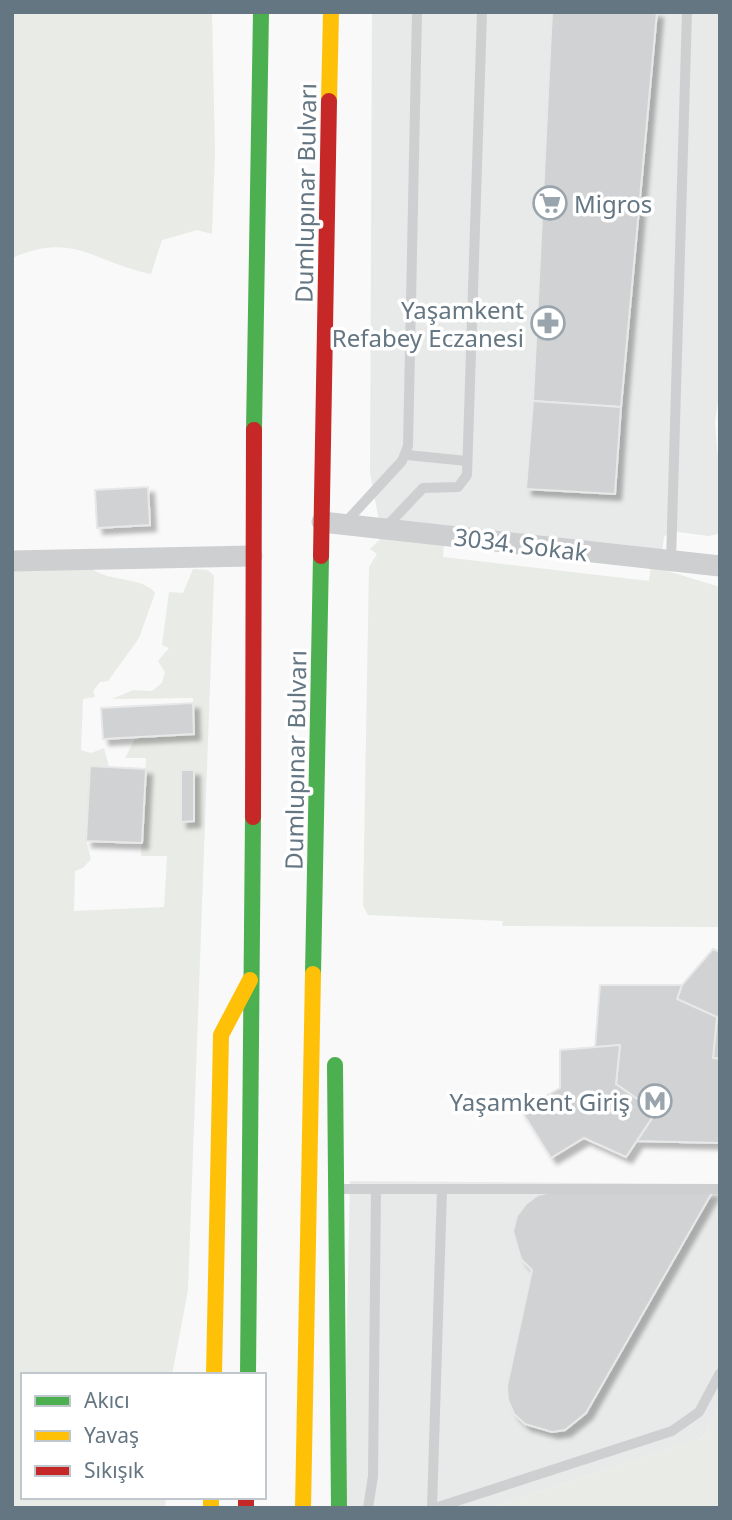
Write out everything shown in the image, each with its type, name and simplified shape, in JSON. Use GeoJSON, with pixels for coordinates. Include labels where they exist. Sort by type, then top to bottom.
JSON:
{"type":"FeatureCollection","features":[{"type":"Feature","properties":{"kind":"highway","name":"Dumlupınar Bulvarı"},"geometry":{"type":"LineString","coordinates":[[248,1373],[254,972],[252,556],[261,12]]}},
{"type":"Feature","properties":{"kind":"highway","name":"Dumlupınar Bulvarı"},"geometry":{"type":"LineString","coordinates":[[303,1508],[331,12]]}},
{"type":"Feature","properties":{"kind":"highway"},"geometry":{"type":"LineString","coordinates":[[314,930],[328,968],[329,981]]}},
{"type":"Feature","properties":{"kind":"highway"},"geometry":{"type":"LineString","coordinates":[[214,1373],[221,1035],[254,972]]}},
{"type":"Feature","properties":{"kind":"highway"},"geometry":{"type":"LineString","coordinates":[[334,1051],[338,1189],[339,1508]]}},
{"type":"Feature","properties":{"kind":"street","name":"3034. Sokak"},"geometry":{"type":"LineString","coordinates":[[322,522],[720,566]]}},
{"type":"Feature","properties":{"kind":"street"},"geometry":{"type":"LineString","coordinates":[[12,561],[252,556]]}},
{"type":"Feature","properties":{"kind":"lane"},"geometry":{"type":"LineString","coordinates":[[344,524],[407,455],[417,12]]}},
{"type":"Feature","properties":{"kind":"lane"},"geometry":{"type":"LineString","coordinates":[[385,528],[423,488],[458,487],[467,475],[482,12]]}},
{"type":"Feature","properties":{"kind":"lane"},"geometry":{"type":"LineString","coordinates":[[671,561],[687,12]]}},
{"type":"Feature","properties":{"kind":"lane"},"geometry":{"type":"LineString","coordinates":[[407,455],[467,461]]}},
{"type":"Feature","properties":{"kind":"lane"},"geometry":{"type":"LineString","coordinates":[[338,1189],[720,1189]]}},
{"type":"Feature","properties":{"kind":"lane"},"geometry":{"type":"LineString","coordinates":[[368,1508],[373,1476],[376,1189]]}},
{"type":"Feature","properties":{"kind":"lane"},"geometry":{"type":"LineString","coordinates":[[442,1190],[433,1508],[672,1431],[699,1412],[720,1373]]}},
{"type":"Feature","properties":{"kind":"shaded area"},"geometry":{"type":"Polygon","coordinates":[[[12,12],[212,12],[215,153],[212,234],[197,230],[162,240],[151,274],[68,248],[34,250],[12,258],[12,12]]]}},
{"type":"Feature","properties":{"kind":"shaded area"},"geometry":{"type":"Polygon","coordinates":[[[372,12],[720,12],[720,389],[715,422],[720,483],[718,534],[709,536],[670,531],[664,537],[660,568],[382,537],[370,473],[372,12]]]}},
{"type":"Feature","properties":{"kind":"shaded area"},"geometry":{"type":"Polygon","coordinates":[[[382,537],[444,542],[443,557],[649,581],[651,566],[720,587],[720,927],[502,926],[503,921],[368,915],[363,906],[369,567],[377,554],[370,549],[382,537]]]}},
{"type":"Feature","properties":{"kind":"shaded area"},"geometry":{"type":"Polygon","coordinates":[[[92,569],[108,576],[142,584],[155,593],[139,638],[108,681],[100,682],[93,691],[95,697],[83,699],[81,750],[91,753],[104,748],[109,767],[90,767],[86,841],[91,859],[83,868],[75,871],[74,911],[164,907],[167,856],[141,856],[146,758],[125,758],[136,737],[194,734],[193,698],[112,699],[133,690],[152,691],[162,683],[165,672],[158,661],[169,648],[162,645],[169,592],[183,593],[193,569],[208,570],[214,576],[188,1290],[172,1373],[21,1373],[21,1499],[166,1499],[165,1508],[12,1508],[12,571],[92,569]]]}},
{"type":"Feature","properties":{"kind":"shaded area"},"geometry":{"type":"Polygon","coordinates":[[[350,1181],[720,1184],[720,1406],[701,1439],[488,1508],[343,1508],[350,1181]]]}},
{"type":"Feature","properties":{"kind":"shaded area"},"geometry":{"type":"Polygon","coordinates":[[[720,1406],[720,1508],[488,1508],[701,1439],[720,1406]]]}},
{"type":"Feature","properties":{"kind":"building"},"geometry":{"type":"Polygon","coordinates":[[[552,12],[657,12],[621,407],[533,401],[552,12]]]}},
{"type":"Feature","properties":{"kind":"building"},"geometry":{"type":"Polygon","coordinates":[[[533,401],[621,407],[615,494],[526,489],[533,401]]]}},
{"type":"Feature","properties":{"kind":"building"},"geometry":{"type":"Polygon","coordinates":[[[148,487],[150,525],[97,528],[95,490],[148,487]]]}},
{"type":"Feature","properties":{"kind":"building"},"geometry":{"type":"Polygon","coordinates":[[[193,703],[194,734],[103,739],[101,708],[193,703]]]}},
{"type":"Feature","properties":{"kind":"building"},"geometry":{"type":"Polygon","coordinates":[[[90,766],[146,769],[142,843],[86,841],[90,766]]]}},
{"type":"Feature","properties":{"kind":"building"},"geometry":{"type":"Polygon","coordinates":[[[181,770],[194,770],[194,821],[181,822],[181,770]]]}},
{"type":"Feature","properties":{"kind":"building"},"geometry":{"type":"Polygon","coordinates":[[[713,949],[720,952],[720,1059],[713,1058],[717,1017],[677,999],[682,985],[713,949]]]}},
{"type":"Feature","properties":{"kind":"building"},"geometry":{"type":"Polygon","coordinates":[[[600,985],[682,985],[677,999],[717,1017],[713,1058],[720,1059],[720,1143],[637,1141],[656,1112],[616,1084],[620,1045],[595,1047],[600,985]]]}},
{"type":"Feature","properties":{"kind":"building"},"geometry":{"type":"Polygon","coordinates":[[[620,1045],[616,1084],[656,1112],[626,1157],[584,1138],[551,1158],[521,1110],[560,1088],[560,1050],[620,1045]]]}},
{"type":"Feature","properties":{"kind":"building"},"geometry":{"type":"Polygon","coordinates":[[[713,1191],[586,1413],[565,1430],[552,1432],[525,1424],[514,1414],[508,1400],[507,1386],[532,1270],[521,1259],[513,1231],[517,1216],[526,1204],[538,1195],[552,1192],[713,1191]]]}},
{"type":"Feature","properties":{"kind":"traffic: fast"},"geometry":{"type":"LineString","coordinates":[[254,430],[261,12]]}},
{"type":"Feature","properties":{"kind":"traffic: fast"},"geometry":{"type":"LineString","coordinates":[[313,974],[321,556]]}},
{"type":"Feature","properties":{"kind":"traffic: fast"},"geometry":{"type":"LineString","coordinates":[[248,1373],[253,817]]}},
{"type":"Feature","properties":{"kind":"traffic: fast"},"geometry":{"type":"LineString","coordinates":[[335,1065],[339,1508]]}},
{"type":"Feature","properties":{"kind":"traffic: slow"},"geometry":{"type":"LineString","coordinates":[[329,101],[331,12]]}},
{"type":"Feature","properties":{"kind":"traffic: slow"},"geometry":{"type":"LineString","coordinates":[[303,1508],[313,974]]}},
{"type":"Feature","properties":{"kind":"traffic: slow"},"geometry":{"type":"LineString","coordinates":[[214,1373],[221,1035],[250,980]]}},
{"type":"Feature","properties":{"kind":"traffic: slow"},"geometry":{"type":"LineString","coordinates":[[211,1499],[211,1508]]}},
{"type":"Feature","properties":{"kind":"traffic: jam"},"geometry":{"type":"LineString","coordinates":[[321,556],[329,101]]}},
{"type":"Feature","properties":{"kind":"traffic: jam"},"geometry":{"type":"LineString","coordinates":[[253,817],[254,430]]}},
{"type":"Feature","properties":{"kind":"traffic: jam"},"geometry":{"type":"LineString","coordinates":[[246,1499],[246,1508]]}},
{"type":"Feature","properties":{"kind":"place","name":"Migros"},"geometry":{"type":"Point","coordinates":[550,203]}},
{"type":"Feature","properties":{"kind":"place","name":"Yaşamkent Refabey Eczanesi"},"geometry":{"type":"Point","coordinates":[548,323]}},
{"type":"Feature","properties":{"kind":"place","name":"Yaşamkent Giriş"},"geometry":{"type":"Point","coordinates":[655,1101]}}]}
